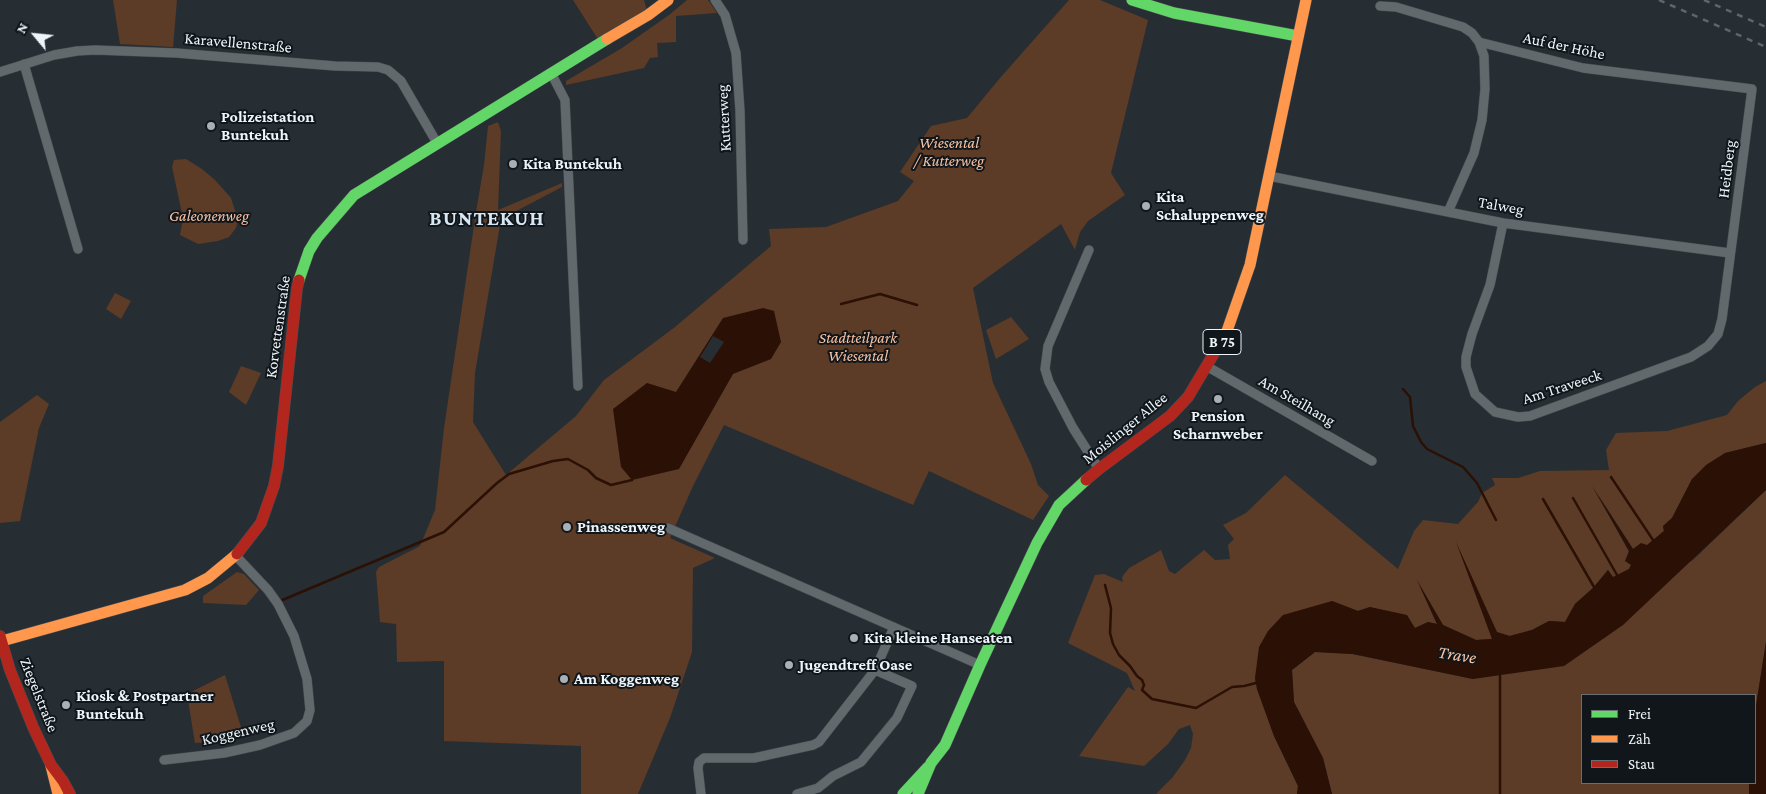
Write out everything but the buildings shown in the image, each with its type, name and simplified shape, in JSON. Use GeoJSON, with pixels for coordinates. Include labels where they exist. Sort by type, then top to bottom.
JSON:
{"type":"FeatureCollection","features":[{"type":"Feature","properties":{"kind":"main road","name":"Korvettenstraße"},"geometry":{"type":"LineString","coordinates":[[1,639],[185,590],[208,578],[236,556],[261,523],[274,486],[278,466],[297,288],[309,251],[317,238],[354,195],[648,15],[668,0]]}},
{"type":"Feature","properties":{"kind":"main road"},"geometry":{"type":"LineString","coordinates":[[1132,0],[1151,8],[1174,13],[1298,36]]}},
{"type":"Feature","properties":{"kind":"main road","name":"Moislinger Allee"},"geometry":{"type":"LineString","coordinates":[[918,794],[931,763],[944,746],[1037,543],[1054,512],[1073,491],[1099,469],[1166,420],[1188,397],[1208,367],[1227,331],[1250,264],[1306,0]]}},
{"type":"Feature","properties":{"kind":"main road","name":"Ziegelstraße"},"geometry":{"type":"LineString","coordinates":[[1,639],[22,700],[51,765],[58,794]]}},
{"type":"Feature","properties":{"kind":"main road","name":"Moislinger Allee"},"geometry":{"type":"LineString","coordinates":[[930,794],[941,766],[944,746]]}},
{"type":"Feature","properties":{"kind":"main road"},"geometry":{"type":"LineString","coordinates":[[903,794],[931,763]]}},
{"type":"Feature","properties":{"kind":"main road","name":"Ziegelstraße"},"geometry":{"type":"LineString","coordinates":[[51,765],[63,780],[70,794]]}},
{"type":"Feature","properties":{"kind":"street","name":"Kutterweg"},"geometry":{"type":"LineString","coordinates":[[715,0],[725,15],[736,54],[740,117],[743,240]]}},
{"type":"Feature","properties":{"kind":"street","name":"Auf der Höhe"},"geometry":{"type":"LineString","coordinates":[[1380,6],[1396,7],[1462,27],[1479,42],[1583,68],[1752,89]]}},
{"type":"Feature","properties":{"kind":"street"},"geometry":{"type":"LineString","coordinates":[[1448,212],[1474,153],[1482,120],[1485,72],[1484,56],[1479,42]]}},
{"type":"Feature","properties":{"kind":"street","name":"Karavellenstraße"},"geometry":{"type":"LineString","coordinates":[[0,72],[54,55],[95,50],[183,54],[331,66],[378,67],[388,70],[401,81],[438,143]]}},
{"type":"Feature","properties":{"kind":"street"},"geometry":{"type":"LineString","coordinates":[[24,64],[78,249]]}},
{"type":"Feature","properties":{"kind":"street"},"geometry":{"type":"LineString","coordinates":[[551,73],[565,100],[578,386]]}},
{"type":"Feature","properties":{"kind":"street","name":"Heidberg"},"geometry":{"type":"LineString","coordinates":[[1730,253],[1752,89]]}},
{"type":"Feature","properties":{"kind":"street","name":"Talweg"},"geometry":{"type":"LineString","coordinates":[[1269,176],[1503,223],[1730,253]]}},
{"type":"Feature","properties":{"kind":"street","name":"Am Traveeck"},"geometry":{"type":"LineString","coordinates":[[1503,223],[1490,285],[1472,334],[1466,357],[1466,367],[1474,394],[1485,405],[1495,412],[1518,417],[1530,416],[1691,357],[1708,346],[1718,334],[1722,319],[1730,253]]}},
{"type":"Feature","properties":{"kind":"street"},"geometry":{"type":"LineString","coordinates":[[1089,250],[1048,346],[1045,369],[1049,382],[1073,428],[1099,469]]}},
{"type":"Feature","properties":{"kind":"street","name":"Am Steilhang"},"geometry":{"type":"LineString","coordinates":[[1208,367],[1372,461]]}},
{"type":"Feature","properties":{"kind":"street"},"geometry":{"type":"LineString","coordinates":[[668,528],[980,666]]}},
{"type":"Feature","properties":{"kind":"street","name":"Koggenweg"},"geometry":{"type":"LineString","coordinates":[[164,760],[224,753],[260,745],[294,733],[308,721],[310,710],[307,679],[294,636],[273,597],[236,556]]}},
{"type":"Feature","properties":{"kind":"street"},"geometry":{"type":"LineString","coordinates":[[701,794],[699,762],[704,758],[754,758],[819,742],[875,670],[894,628]]}},
{"type":"Feature","properties":{"kind":"street"},"geometry":{"type":"LineString","coordinates":[[797,794],[818,788],[832,776],[861,762],[897,718],[912,686],[875,670]]}},
{"type":"Feature","properties":{"kind":"green space"},"geometry":{"type":"Polygon","coordinates":[[[113,0],[177,0],[173,47],[120,44],[113,0]]]}},
{"type":"Feature","properties":{"kind":"green space"},"geometry":{"type":"Polygon","coordinates":[[[573,0],[644,0],[648,15],[601,44],[573,0]]]}},
{"type":"Feature","properties":{"kind":"green space"},"geometry":{"type":"Polygon","coordinates":[[[687,0],[708,0],[717,13],[676,16],[676,42],[657,43],[658,57],[650,58],[644,68],[566,85],[566,81],[622,48],[687,0]]]}},
{"type":"Feature","properties":{"kind":"green space","name":"Stadtteilpark Wiesental"},"geometry":{"type":"Polygon","coordinates":[[[1069,0],[1100,0],[1148,20],[1111,173],[1125,195],[1088,221],[1080,232],[1075,250],[1061,224],[973,288],[993,383],[1031,464],[1038,485],[1049,496],[1033,520],[929,471],[913,505],[724,425],[693,486],[670,538],[715,558],[693,568],[692,652],[670,718],[638,794],[581,794],[581,746],[444,741],[444,661],[397,662],[396,624],[380,622],[376,572],[379,567],[420,546],[435,510],[444,428],[484,165],[488,126],[498,122],[501,131],[498,210],[562,183],[562,187],[501,219],[475,373],[473,422],[506,475],[576,416],[604,380],[675,327],[771,246],[769,229],[826,227],[898,201],[914,181],[900,172],[931,126],[967,118],[1069,0]]]}},
{"type":"Feature","properties":{"kind":"green space","name":"Galeonenweg"},"geometry":{"type":"Polygon","coordinates":[[[186,159],[215,180],[231,198],[238,220],[236,228],[229,237],[198,244],[180,235],[183,218],[172,167],[174,160],[186,159]]]}},
{"type":"Feature","properties":{"kind":"green space"},"geometry":{"type":"Polygon","coordinates":[[[115,293],[131,301],[121,319],[106,309],[115,293]]]}},
{"type":"Feature","properties":{"kind":"green space"},"geometry":{"type":"Polygon","coordinates":[[[1011,317],[1029,339],[996,359],[986,330],[1011,317]]]}},
{"type":"Feature","properties":{"kind":"green space"},"geometry":{"type":"Polygon","coordinates":[[[241,366],[261,373],[246,405],[229,392],[241,366]]]}},
{"type":"Feature","properties":{"kind":"green space"},"geometry":{"type":"Polygon","coordinates":[[[1766,381],[1766,443],[1725,453],[1692,479],[1672,518],[1663,526],[1664,531],[1647,545],[1633,549],[1599,496],[1629,552],[1631,565],[1629,569],[1613,578],[1608,570],[1593,588],[1575,604],[1565,622],[1549,621],[1532,630],[1502,638],[1476,640],[1443,625],[1420,587],[1437,624],[1428,622],[1415,628],[1370,607],[1358,611],[1332,601],[1255,678],[1257,689],[1274,736],[1298,786],[1297,794],[1156,794],[1172,778],[1191,748],[1193,734],[1190,725],[1179,729],[1168,744],[1144,766],[1079,756],[1128,687],[1135,691],[1127,673],[1068,643],[1095,575],[1104,574],[1123,582],[1122,577],[1129,568],[1161,550],[1169,571],[1175,574],[1204,550],[1215,560],[1230,559],[1228,545],[1234,539],[1223,525],[1246,513],[1285,475],[1398,569],[1414,531],[1423,520],[1458,524],[1478,502],[1482,493],[1495,485],[1492,478],[1518,478],[1540,471],[1609,470],[1606,450],[1616,433],[1667,431],[1727,415],[1738,401],[1755,387],[1766,381]]]}},
{"type":"Feature","properties":{"kind":"green space"},"geometry":{"type":"Polygon","coordinates":[[[37,395],[49,404],[39,428],[20,521],[0,523],[0,422],[37,395]]]}},
{"type":"Feature","properties":{"kind":"green space"},"geometry":{"type":"Polygon","coordinates":[[[1766,490],[1766,642],[1756,706],[1756,694],[1581,694],[1581,784],[1749,784],[1749,794],[1332,794],[1323,758],[1294,702],[1292,670],[1315,652],[1352,654],[1473,679],[1693,560],[1766,490]]]}},
{"type":"Feature","properties":{"kind":"green space"},"geometry":{"type":"Polygon","coordinates":[[[237,572],[244,574],[259,590],[246,605],[203,603],[203,596],[237,572]]]}},
{"type":"Feature","properties":{"kind":"green space"},"geometry":{"type":"Polygon","coordinates":[[[225,675],[244,737],[226,741],[195,743],[187,694],[225,675]]]}},
{"type":"Feature","properties":{"kind":"water"},"geometry":{"type":"Polygon","coordinates":[[[763,308],[774,311],[781,342],[771,359],[733,374],[679,469],[632,480],[621,467],[613,409],[647,383],[676,392],[723,318],[763,308]]]}},
{"type":"Feature","properties":{"kind":"water","name":"Trave"},"geometry":{"type":"Polygon","coordinates":[[[1766,443],[1766,490],[1623,625],[1564,666],[1473,679],[1353,654],[1315,652],[1292,670],[1294,702],[1323,758],[1332,794],[1297,794],[1298,786],[1274,736],[1257,689],[1255,678],[1259,647],[1268,631],[1283,615],[1332,601],[1358,611],[1370,607],[1407,615],[1415,628],[1428,622],[1437,624],[1417,580],[1443,625],[1476,640],[1492,639],[1456,542],[1497,632],[1510,636],[1532,630],[1549,621],[1565,622],[1575,604],[1593,588],[1608,570],[1613,577],[1629,569],[1631,565],[1625,561],[1629,551],[1592,486],[1633,549],[1641,543],[1647,545],[1664,531],[1663,526],[1672,518],[1692,479],[1706,465],[1725,453],[1766,443]]]}},
{"type":"Feature","properties":{"kind":"water"},"geometry":{"type":"Polygon","coordinates":[[[1766,642],[1766,794],[1749,794],[1749,784],[1756,784],[1756,706],[1766,642]]]}},
{"type":"Feature","properties":{"kind":"pier"},"geometry":{"type":"Polygon","coordinates":[[[713,336],[724,342],[710,363],[700,357],[713,336]]]}},
{"type":"Feature","properties":{"kind":"waterway"},"geometry":{"type":"LineString","coordinates":[[841,304],[880,294],[917,305]]}},
{"type":"Feature","properties":{"kind":"waterway"},"geometry":{"type":"LineString","coordinates":[[1403,389],[1410,397],[1413,426],[1421,442],[1427,449],[1463,467],[1477,483],[1496,520]]}},
{"type":"Feature","properties":{"kind":"waterway"},"geometry":{"type":"LineString","coordinates":[[280,601],[444,532],[509,474],[553,461],[568,459],[588,470],[596,478],[611,485],[632,480]]}},
{"type":"Feature","properties":{"kind":"waterway"},"geometry":{"type":"LineString","coordinates":[[1611,477],[1653,540]]}},
{"type":"Feature","properties":{"kind":"waterway"},"geometry":{"type":"LineString","coordinates":[[1573,498],[1617,575]]}},
{"type":"Feature","properties":{"kind":"waterway"},"geometry":{"type":"LineString","coordinates":[[1543,499],[1594,587]]}},
{"type":"Feature","properties":{"kind":"waterway"},"geometry":{"type":"LineString","coordinates":[[1105,585],[1111,608],[1110,633],[1113,644],[1119,655],[1142,680],[1144,685],[1142,690],[1152,699],[1196,708],[1232,687],[1256,683]]}},
{"type":"Feature","properties":{"kind":"waterway"},"geometry":{"type":"LineString","coordinates":[[1500,675],[1500,794]]}},
{"type":"Feature","properties":{"kind":"railway"},"geometry":{"type":"LineString","coordinates":[[1659,0],[1766,47]]}},
{"type":"Feature","properties":{"kind":"railway"},"geometry":{"type":"LineString","coordinates":[[1704,0],[1766,27]]}},
{"type":"Feature","properties":{"kind":"traffic: fast"},"geometry":{"type":"LineString","coordinates":[[1132,0],[1174,13],[1298,36]]}},
{"type":"Feature","properties":{"kind":"traffic: fast"},"geometry":{"type":"LineString","coordinates":[[299,280],[309,251],[317,238],[354,195],[607,39]]}},
{"type":"Feature","properties":{"kind":"traffic: fast"},"geometry":{"type":"LineString","coordinates":[[918,794],[931,763],[945,745],[1037,543],[1059,505],[1086,480]]}},
{"type":"Feature","properties":{"kind":"traffic: fast"},"geometry":{"type":"LineString","coordinates":[[903,794],[928,767]]}},
{"type":"Feature","properties":{"kind":"traffic: slow"},"geometry":{"type":"LineString","coordinates":[[607,39],[648,15],[668,0]]}},
{"type":"Feature","properties":{"kind":"traffic: slow"},"geometry":{"type":"LineString","coordinates":[[1222,340],[1227,331],[1250,265],[1306,0]]}},
{"type":"Feature","properties":{"kind":"traffic: slow"},"geometry":{"type":"LineString","coordinates":[[2,641],[185,590],[208,578],[237,554]]}},
{"type":"Feature","properties":{"kind":"traffic: slow"},"geometry":{"type":"LineString","coordinates":[[51,766],[58,794]]}},
{"type":"Feature","properties":{"kind":"traffic: jam"},"geometry":{"type":"LineString","coordinates":[[237,554],[261,523],[274,486],[278,466],[299,280]]}},
{"type":"Feature","properties":{"kind":"traffic: jam"},"geometry":{"type":"LineString","coordinates":[[1086,480],[1170,416],[1188,397],[1222,340]]}},
{"type":"Feature","properties":{"kind":"traffic: jam"},"geometry":{"type":"LineString","coordinates":[[0,636],[10,670],[33,727],[51,765],[70,794]]}},
{"type":"Feature","properties":{"kind":"place","name":"Polizeistation Buntekuh"},"geometry":{"type":"Point","coordinates":[211,126]}},
{"type":"Feature","properties":{"kind":"place","name":"Kita Buntekuh"},"geometry":{"type":"Point","coordinates":[513,164]}},
{"type":"Feature","properties":{"kind":"place","name":"Kita Schaluppenweg"},"geometry":{"type":"Point","coordinates":[1146,206]}},
{"type":"Feature","properties":{"kind":"place","name":"Pension Scharnweber"},"geometry":{"type":"Point","coordinates":[1218,399]}},
{"type":"Feature","properties":{"kind":"place","name":"Pinassenweg"},"geometry":{"type":"Point","coordinates":[567,527]}},
{"type":"Feature","properties":{"kind":"place","name":"Kita kleine Hanseaten"},"geometry":{"type":"Point","coordinates":[854,638]}},
{"type":"Feature","properties":{"kind":"place","name":"Jugendtreff Oase"},"geometry":{"type":"Point","coordinates":[789,665]}},
{"type":"Feature","properties":{"kind":"place","name":"Am Koggenweg"},"geometry":{"type":"Point","coordinates":[564,679]}},
{"type":"Feature","properties":{"kind":"place","name":"Kiosk & Postpartner Buntekuh"},"geometry":{"type":"Point","coordinates":[66,705]}},
{"type":"Feature","properties":{"kind":"district","name":"BUNTEKUH"},"geometry":{"type":"Point","coordinates":[487,219]}},
{"type":"Feature","properties":{"kind":"park label","name":"Wiesental / Kutterweg"},"geometry":{"type":"Point","coordinates":[949,152]}}]}
